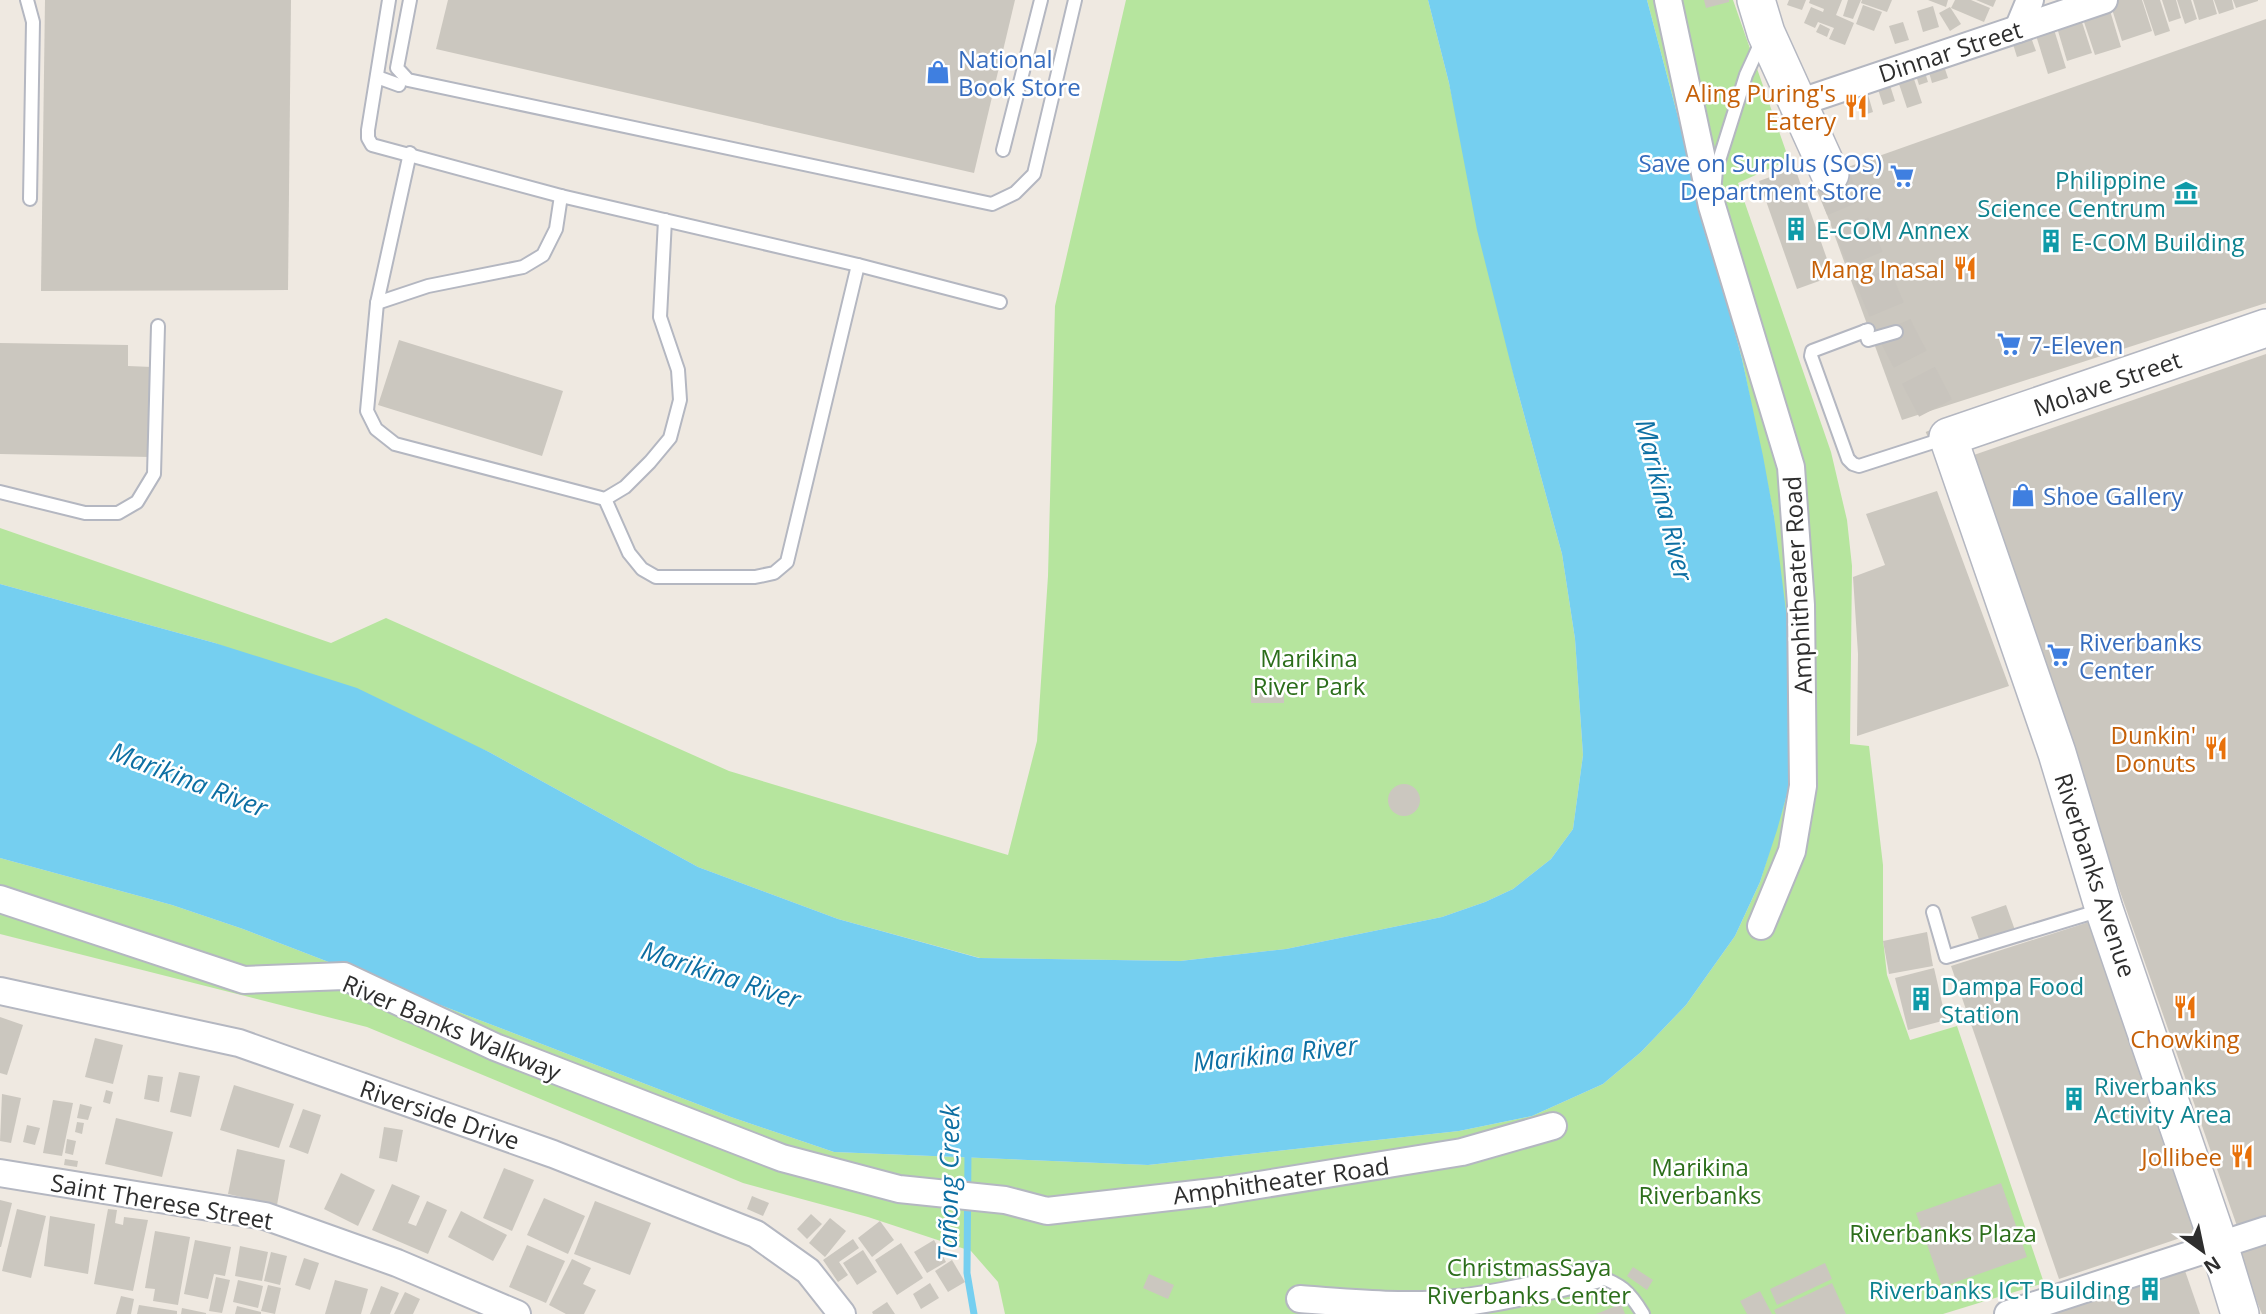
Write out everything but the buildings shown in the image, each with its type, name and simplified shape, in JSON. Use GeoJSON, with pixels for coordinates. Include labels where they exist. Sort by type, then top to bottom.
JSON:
{"type":"FeatureCollection","features":[{"type":"Feature","properties":{"kind":"street","name":"Amphitheater Road"},"geometry":{"type":"LineString","coordinates":[[1668,0],[1712,206],[1791,467],[1801,606],[1803,786],[1792,851],[1761,926]]}},
{"type":"Feature","properties":{"kind":"street"},"geometry":{"type":"LineString","coordinates":[[2018,29],[2029,0]]}},
{"type":"Feature","properties":{"kind":"street","name":"Dinnar Street"},"geometry":{"type":"LineString","coordinates":[[1798,103],[2104,0]]}},
{"type":"Feature","properties":{"kind":"street"},"geometry":{"type":"LineString","coordinates":[[1761,16],[1830,174]]}},
{"type":"Feature","properties":{"kind":"street","name":"Molave Street"},"geometry":{"type":"LineString","coordinates":[[1948,437],[2266,328]]}},
{"type":"Feature","properties":{"kind":"street","name":"Riverbanks Avenue"},"geometry":{"type":"LineString","coordinates":[[1948,437],[2057,753],[2104,909],[2220,1245],[2240,1314]]}},
{"type":"Feature","properties":{"kind":"street","name":"River Banks Walkway"},"geometry":{"type":"LineString","coordinates":[[0,899],[244,980],[344,976],[495,1047],[782,1158],[899,1189],[1005,1200]]}},
{"type":"Feature","properties":{"kind":"street","name":"Riverside Drive"},"geometry":{"type":"LineString","coordinates":[[0,991],[239,1043],[553,1154],[756,1234],[808,1271],[837,1312]]}},
{"type":"Feature","properties":{"kind":"street","name":"Amphitheater Road"},"geometry":{"type":"LineString","coordinates":[[1005,1200],[1047,1211],[1222,1191],[1462,1152],[1553,1126]]}},
{"type":"Feature","properties":{"kind":"street","name":"Saint Therese Street"},"geometry":{"type":"LineString","coordinates":[[0,1173],[265,1216],[397,1263],[517,1314]]}},
{"type":"Feature","properties":{"kind":"street"},"geometry":{"type":"LineString","coordinates":[[2008,1314],[2266,1230]]}},
{"type":"Feature","properties":{"kind":"street"},"geometry":{"type":"LineString","coordinates":[[1300,1300],[1356,1304],[1455,1303],[1514,1294],[1595,1275]]}},
{"type":"Feature","properties":{"kind":"lane"},"geometry":{"type":"LineString","coordinates":[[27,0],[33,22],[30,199]]}},
{"type":"Feature","properties":{"kind":"lane"},"geometry":{"type":"LineString","coordinates":[[389,0],[371,103],[368,138],[372,145],[411,153],[561,196],[858,265],[1000,302]]}},
{"type":"Feature","properties":{"kind":"lane"},"geometry":{"type":"LineString","coordinates":[[410,0],[397,68],[408,80],[992,204],[1015,193],[1034,174],[1075,0]]}},
{"type":"Feature","properties":{"kind":"lane"},"geometry":{"type":"LineString","coordinates":[[1003,149],[1041,0]]}},
{"type":"Feature","properties":{"kind":"lane"},"geometry":{"type":"LineString","coordinates":[[1712,206],[1716,170],[1746,75],[1761,16]]}},
{"type":"Feature","properties":{"kind":"lane"},"geometry":{"type":"LineString","coordinates":[[377,77],[399,85]]}},
{"type":"Feature","properties":{"kind":"lane"},"geometry":{"type":"LineString","coordinates":[[411,153],[377,303],[367,411],[376,429],[395,444],[605,499],[625,487],[670,438],[680,400],[678,370],[660,317],[665,220]]}},
{"type":"Feature","properties":{"kind":"lane"},"geometry":{"type":"LineString","coordinates":[[377,303],[428,286],[523,267],[543,255],[556,229],[561,196]]}},
{"type":"Feature","properties":{"kind":"lane"},"geometry":{"type":"LineString","coordinates":[[605,499],[629,553],[642,569],[656,578],[755,577],[774,572],[787,562],[858,265]]}},
{"type":"Feature","properties":{"kind":"lane"},"geometry":{"type":"LineString","coordinates":[[0,492],[85,513],[118,513],[137,502],[154,474],[158,326]]}},
{"type":"Feature","properties":{"kind":"lane"},"geometry":{"type":"LineString","coordinates":[[1896,332],[1868,340],[1867,331],[1812,351],[1811,356],[1848,459],[1859,466],[1948,437]]}},
{"type":"Feature","properties":{"kind":"lane"},"geometry":{"type":"LineString","coordinates":[[1933,912],[1946,957],[2104,909]]}},
{"type":"Feature","properties":{"kind":"lane"},"geometry":{"type":"LineString","coordinates":[[1595,1275],[1615,1282],[1626,1290],[1643,1314]]}},
{"type":"Feature","properties":{"kind":"green space","name":"Marikina River Park"},"geometry":{"type":"Polygon","coordinates":[[[1126,0],[1428,0],[1516,385],[1562,554],[1575,639],[1583,755],[1573,829],[1551,859],[1513,889],[1442,917],[1286,949],[1180,961],[980,958],[838,919],[698,867],[489,752],[215,643],[0,584],[0,528],[331,643],[386,618],[729,771],[1008,855],[1037,741],[1048,576],[1055,306],[1126,0]]]}},
{"type":"Feature","properties":{"kind":"green space","name":"Marikina Riverbanks"},"geometry":{"type":"Polygon","coordinates":[[[1647,0],[1733,0],[1789,160],[1738,183],[1831,452],[1847,520],[1852,566],[1850,744],[1869,746],[1883,865],[1883,939],[1887,975],[1910,1040],[1957,1026],[2044,1283],[1943,1314],[1005,1314],[998,1282],[971,1251],[868,1217],[743,1183],[367,1027],[0,934],[0,858],[172,905],[243,929],[731,1117],[834,1152],[1148,1165],[1459,1131],[1532,1116],[1603,1084],[1641,1052],[1686,1005],[1735,936],[1760,882],[1787,794],[1774,516],[1742,359],[1647,0]]]}},
{"type":"Feature","properties":{"kind":"water","name":"Marikina River"},"geometry":{"type":"Polygon","coordinates":[[[1428,0],[1647,0],[1742,359],[1774,516],[1788,627],[1794,750],[1787,794],[1777,830],[1760,882],[1735,936],[1686,1005],[1641,1052],[1603,1084],[1532,1116],[1459,1131],[1148,1165],[834,1152],[731,1117],[243,929],[172,905],[0,858],[0,584],[215,643],[357,688],[489,752],[698,867],[838,919],[979,958],[1180,961],[1286,949],[1442,917],[1513,889],[1551,859],[1573,829],[1583,755],[1575,639],[1562,554],[1477,230],[1449,83],[1428,0]]]}},
{"type":"Feature","properties":{"kind":"waterway","name":"Tañong Creek"},"geometry":{"type":"LineString","coordinates":[[968,1151],[967,1273],[974,1314]]}},
{"type":"Feature","properties":{"kind":"tunnel"},"geometry":{"type":"LineString","coordinates":[[1830,174],[1896,332],[1948,437]]}},
{"type":"Feature","properties":{"kind":"place","name":"National Book Store"},"geometry":{"type":"Point","coordinates":[938,72]}},
{"type":"Feature","properties":{"kind":"place","name":"Aling Puring's Eatery"},"geometry":{"type":"Point","coordinates":[1856,106]}},
{"type":"Feature","properties":{"kind":"place","name":"Save on Surplus (SOS) Department Store"},"geometry":{"type":"Point","coordinates":[1902,176]}},
{"type":"Feature","properties":{"kind":"place","name":"Philippine Science Centrum"},"geometry":{"type":"Point","coordinates":[2186,193]}},
{"type":"Feature","properties":{"kind":"place","name":"E-COM Annex"},"geometry":{"type":"Point","coordinates":[1796,229]}},
{"type":"Feature","properties":{"kind":"place","name":"E-COM Building"},"geometry":{"type":"Point","coordinates":[2051,241]}},
{"type":"Feature","properties":{"kind":"place","name":"Mang Inasal"},"geometry":{"type":"Point","coordinates":[1965,268]}},
{"type":"Feature","properties":{"kind":"place","name":"7-Eleven"},"geometry":{"type":"Point","coordinates":[2009,344]}},
{"type":"Feature","properties":{"kind":"place","name":"Shoe Gallery"},"geometry":{"type":"Point","coordinates":[2023,495]}},
{"type":"Feature","properties":{"kind":"place","name":"Riverbanks Center"},"geometry":{"type":"Point","coordinates":[2059,655]}},
{"type":"Feature","properties":{"kind":"place","name":"Dunkin' Donuts"},"geometry":{"type":"Point","coordinates":[2216,748]}},
{"type":"Feature","properties":{"kind":"place","name":"Dampa Food Station"},"geometry":{"type":"Point","coordinates":[1921,999]}},
{"type":"Feature","properties":{"kind":"place","name":"Chowking"},"geometry":{"type":"Point","coordinates":[2185,1007]}},
{"type":"Feature","properties":{"kind":"place","name":"Riverbanks Activity Area"},"geometry":{"type":"Point","coordinates":[2074,1099]}},
{"type":"Feature","properties":{"kind":"place","name":"Jollibee"},"geometry":{"type":"Point","coordinates":[2242,1156]}},
{"type":"Feature","properties":{"kind":"place","name":"Riverbanks ICT Building"},"geometry":{"type":"Point","coordinates":[2150,1289]}},
{"type":"Feature","properties":{"kind":"park label","name":"Riverbanks Plaza"},"geometry":{"type":"Point","coordinates":[1943,1232]}},
{"type":"Feature","properties":{"kind":"park label","name":"ChristmasSaya Riverbanks Center"},"geometry":{"type":"Point","coordinates":[1529,1280]}}]}
